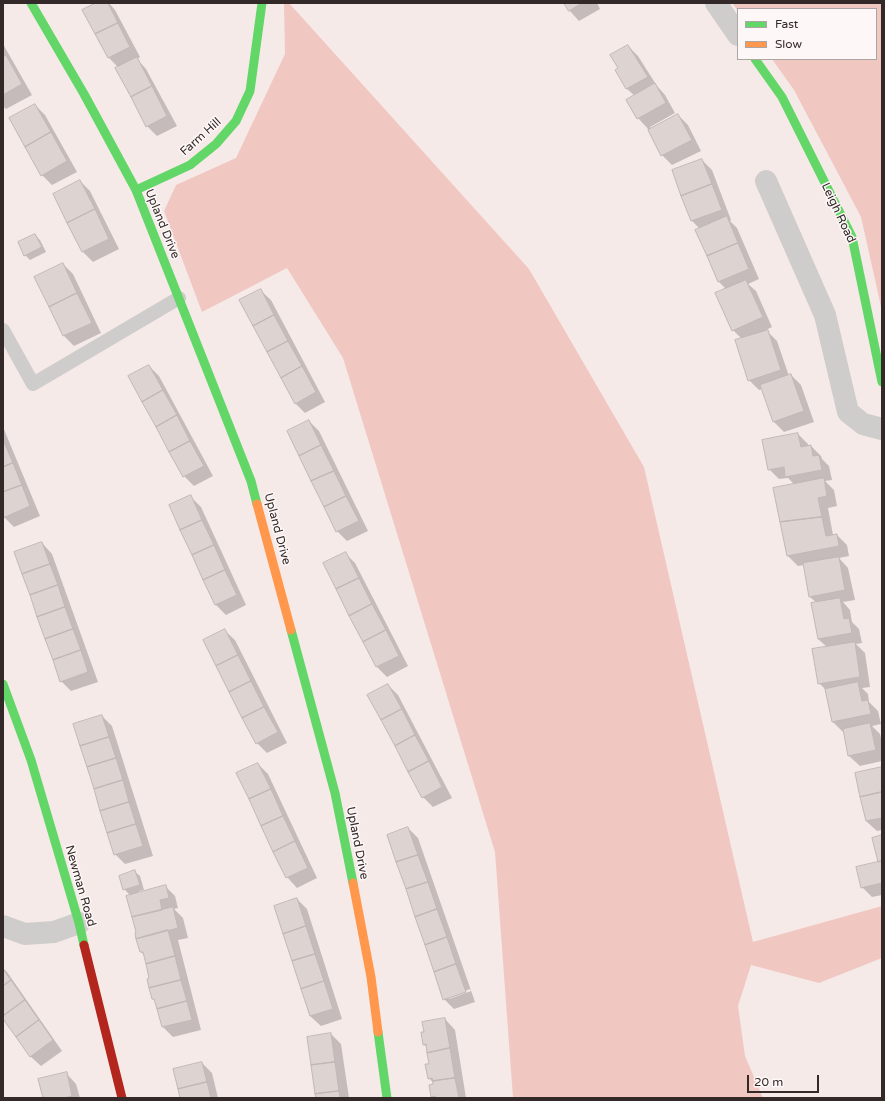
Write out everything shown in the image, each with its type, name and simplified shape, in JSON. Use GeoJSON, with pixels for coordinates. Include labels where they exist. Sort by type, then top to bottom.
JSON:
{"type":"FeatureCollection","features":[{"type":"Feature","properties":{"kind":"street","name":"Upland Drive"},"geometry":{"type":"LineString","coordinates":[[31,3],[84,94],[136,190],[251,481],[333,786],[371,977],[387,1098]]}},
{"type":"Feature","properties":{"kind":"street","name":"Farm Hill"},"geometry":{"type":"LineString","coordinates":[[136,190],[190,166],[216,144],[236,121],[250,91],[262,3]]}},
{"type":"Feature","properties":{"kind":"street"},"geometry":{"type":"LineString","coordinates":[[716,3],[737,34]]}},
{"type":"Feature","properties":{"kind":"street","name":"Leigh Road"},"geometry":{"type":"LineString","coordinates":[[756,60],[782,97],[852,237],[882,382]]}},
{"type":"Feature","properties":{"kind":"street"},"geometry":{"type":"LineString","coordinates":[[766,182],[825,315],[848,412],[863,424],[882,429]]}},
{"type":"Feature","properties":{"kind":"street","name":"Newman Road"},"geometry":{"type":"LineString","coordinates":[[3,684],[32,760],[79,923],[122,1098]]}},
{"type":"Feature","properties":{"kind":"street"},"geometry":{"type":"LineString","coordinates":[[3,926],[25,934],[54,932],[79,923]]}},
{"type":"Feature","properties":{"kind":"lane"},"geometry":{"type":"LineString","coordinates":[[3,330],[33,384],[179,298]]}},
{"type":"Feature","properties":{"kind":"shaded area"},"geometry":{"type":"Polygon","coordinates":[[[284,3],[289,3],[529,269],[644,467],[753,942],[882,906],[882,958],[819,983],[751,965],[738,1006],[745,1056],[763,1098],[513,1098],[495,852],[343,358],[287,268],[202,312],[164,211],[176,185],[236,158],[285,54],[284,3]]]}},
{"type":"Feature","properties":{"kind":"shaded area"},"geometry":{"type":"Polygon","coordinates":[[[732,3],[882,3],[882,311],[861,217],[794,90],[773,60],[877,60],[877,8],[737,8],[737,10],[732,3]]]}},
{"type":"Feature","properties":{"kind":"building"},"geometry":{"type":"Polygon","coordinates":[[[96,3],[108,3],[118,23],[95,34],[82,10],[96,3]]]}},
{"type":"Feature","properties":{"kind":"building"},"geometry":{"type":"Polygon","coordinates":[[[564,3],[582,3],[569,11],[564,3]]]}},
{"type":"Feature","properties":{"kind":"building"},"geometry":{"type":"Polygon","coordinates":[[[118,23],[130,47],[108,58],[95,34],[118,23]]]}},
{"type":"Feature","properties":{"kind":"building"},"geometry":{"type":"Polygon","coordinates":[[[628,45],[648,77],[626,89],[615,70],[618,68],[610,55],[628,45]]]}},
{"type":"Feature","properties":{"kind":"building"},"geometry":{"type":"Polygon","coordinates":[[[6,55],[22,84],[3,95],[3,57],[6,55]]]}},
{"type":"Feature","properties":{"kind":"building"},"geometry":{"type":"Polygon","coordinates":[[[137,57],[152,86],[131,97],[115,68],[137,57]]]}},
{"type":"Feature","properties":{"kind":"building"},"geometry":{"type":"Polygon","coordinates":[[[655,83],[666,103],[637,119],[626,100],[655,83]]]}},
{"type":"Feature","properties":{"kind":"building"},"geometry":{"type":"Polygon","coordinates":[[[152,86],[167,116],[146,127],[131,97],[152,86]]]}},
{"type":"Feature","properties":{"kind":"building"},"geometry":{"type":"Polygon","coordinates":[[[35,104],[51,132],[25,147],[9,118],[35,104]]]}},
{"type":"Feature","properties":{"kind":"building"},"geometry":{"type":"Polygon","coordinates":[[[678,114],[692,140],[661,156],[648,130],[678,114]]]}},
{"type":"Feature","properties":{"kind":"building"},"geometry":{"type":"Polygon","coordinates":[[[51,132],[67,161],[41,176],[25,147],[51,132]]]}},
{"type":"Feature","properties":{"kind":"building"},"geometry":{"type":"Polygon","coordinates":[[[702,159],[712,184],[681,196],[672,170],[702,159]]]}},
{"type":"Feature","properties":{"kind":"building"},"geometry":{"type":"Polygon","coordinates":[[[80,180],[95,209],[67,223],[53,194],[80,180]]]}},
{"type":"Feature","properties":{"kind":"building"},"geometry":{"type":"Polygon","coordinates":[[[712,184],[722,210],[691,221],[681,196],[712,184]]]}},
{"type":"Feature","properties":{"kind":"building"},"geometry":{"type":"Polygon","coordinates":[[[95,209],[109,239],[82,252],[67,223],[95,209]]]}},
{"type":"Feature","properties":{"kind":"building"},"geometry":{"type":"Polygon","coordinates":[[[727,216],[738,243],[707,256],[695,230],[727,216]]]}},
{"type":"Feature","properties":{"kind":"building"},"geometry":{"type":"Polygon","coordinates":[[[35,234],[42,247],[24,256],[18,242],[35,234]]]}},
{"type":"Feature","properties":{"kind":"building"},"geometry":{"type":"Polygon","coordinates":[[[738,243],[749,269],[718,282],[707,256],[738,243]]]}},
{"type":"Feature","properties":{"kind":"building"},"geometry":{"type":"Polygon","coordinates":[[[63,263],[77,293],[49,307],[34,277],[63,263]]]}},
{"type":"Feature","properties":{"kind":"building"},"geometry":{"type":"Polygon","coordinates":[[[746,280],[763,317],[732,331],[715,293],[746,280]]]}},
{"type":"Feature","properties":{"kind":"building"},"geometry":{"type":"Polygon","coordinates":[[[261,289],[274,315],[253,326],[239,300],[261,289]]]}},
{"type":"Feature","properties":{"kind":"building"},"geometry":{"type":"Polygon","coordinates":[[[77,293],[92,323],[63,336],[49,307],[77,293]]]}},
{"type":"Feature","properties":{"kind":"building"},"geometry":{"type":"Polygon","coordinates":[[[274,315],[288,341],[267,352],[253,326],[274,315]]]}},
{"type":"Feature","properties":{"kind":"building"},"geometry":{"type":"Polygon","coordinates":[[[768,330],[781,370],[748,381],[735,340],[768,330]]]}},
{"type":"Feature","properties":{"kind":"building"},"geometry":{"type":"Polygon","coordinates":[[[288,341],[302,366],[281,378],[267,352],[288,341]]]}},
{"type":"Feature","properties":{"kind":"building"},"geometry":{"type":"Polygon","coordinates":[[[149,365],[163,390],[142,402],[128,376],[149,365]]]}},
{"type":"Feature","properties":{"kind":"building"},"geometry":{"type":"Polygon","coordinates":[[[302,366],[316,392],[295,404],[281,378],[302,366]]]}},
{"type":"Feature","properties":{"kind":"building"},"geometry":{"type":"Polygon","coordinates":[[[791,374],[804,411],[773,422],[760,385],[791,374]]]}},
{"type":"Feature","properties":{"kind":"building"},"geometry":{"type":"Polygon","coordinates":[[[163,390],[177,415],[156,427],[142,402],[163,390]]]}},
{"type":"Feature","properties":{"kind":"building"},"geometry":{"type":"Polygon","coordinates":[[[177,415],[190,441],[169,452],[156,427],[177,415]]]}},
{"type":"Feature","properties":{"kind":"building"},"geometry":{"type":"Polygon","coordinates":[[[309,420],[321,445],[299,456],[287,431],[309,420]]]}},
{"type":"Feature","properties":{"kind":"building"},"geometry":{"type":"Polygon","coordinates":[[[798,433],[801,447],[811,445],[813,456],[819,455],[822,470],[785,477],[784,467],[768,470],[762,440],[798,433]]]}},
{"type":"Feature","properties":{"kind":"building"},"geometry":{"type":"Polygon","coordinates":[[[190,441],[204,466],[183,477],[169,452],[190,441]]]}},
{"type":"Feature","properties":{"kind":"building"},"geometry":{"type":"Polygon","coordinates":[[[3,442],[13,463],[3,467],[3,442]]]}},
{"type":"Feature","properties":{"kind":"building"},"geometry":{"type":"Polygon","coordinates":[[[321,445],[334,471],[311,481],[299,456],[321,445]]]}},
{"type":"Feature","properties":{"kind":"building"},"geometry":{"type":"Polygon","coordinates":[[[13,463],[22,485],[3,492],[3,467],[13,463]]]}},
{"type":"Feature","properties":{"kind":"building"},"geometry":{"type":"Polygon","coordinates":[[[334,471],[346,496],[324,507],[311,481],[334,471]]]}},
{"type":"Feature","properties":{"kind":"building"},"geometry":{"type":"Polygon","coordinates":[[[824,478],[827,496],[818,498],[822,517],[780,522],[773,488],[824,478]]]}},
{"type":"Feature","properties":{"kind":"building"},"geometry":{"type":"Polygon","coordinates":[[[22,485],[30,506],[3,518],[3,492],[22,485]]]}},
{"type":"Feature","properties":{"kind":"building"},"geometry":{"type":"Polygon","coordinates":[[[191,495],[202,520],[180,530],[169,505],[191,495]]]}},
{"type":"Feature","properties":{"kind":"building"},"geometry":{"type":"Polygon","coordinates":[[[346,496],[359,521],[336,532],[324,507],[346,496]]]}},
{"type":"Feature","properties":{"kind":"building"},"geometry":{"type":"Polygon","coordinates":[[[822,517],[826,536],[837,534],[839,546],[787,556],[780,522],[822,517]]]}},
{"type":"Feature","properties":{"kind":"building"},"geometry":{"type":"Polygon","coordinates":[[[202,520],[214,545],[192,555],[180,530],[202,520]]]}},
{"type":"Feature","properties":{"kind":"building"},"geometry":{"type":"Polygon","coordinates":[[[42,542],[50,564],[22,574],[14,552],[42,542]]]}},
{"type":"Feature","properties":{"kind":"building"},"geometry":{"type":"Polygon","coordinates":[[[214,545],[225,570],[203,580],[192,555],[214,545]]]}},
{"type":"Feature","properties":{"kind":"building"},"geometry":{"type":"Polygon","coordinates":[[[346,552],[359,578],[336,589],[323,563],[346,552]]]}},
{"type":"Feature","properties":{"kind":"building"},"geometry":{"type":"Polygon","coordinates":[[[839,557],[845,590],[809,597],[803,563],[839,557]]]}},
{"type":"Feature","properties":{"kind":"building"},"geometry":{"type":"Polygon","coordinates":[[[50,564],[58,585],[30,595],[22,574],[50,564]]]}},
{"type":"Feature","properties":{"kind":"building"},"geometry":{"type":"Polygon","coordinates":[[[225,570],[237,595],[215,605],[203,580],[225,570]]]}},
{"type":"Feature","properties":{"kind":"building"},"geometry":{"type":"Polygon","coordinates":[[[359,578],[372,604],[349,616],[336,589],[359,578]]]}},
{"type":"Feature","properties":{"kind":"building"},"geometry":{"type":"Polygon","coordinates":[[[58,585],[65,607],[37,617],[30,595],[58,585]]]}},
{"type":"Feature","properties":{"kind":"building"},"geometry":{"type":"Polygon","coordinates":[[[840,598],[844,619],[849,618],[852,633],[818,639],[811,603],[840,598]]]}},
{"type":"Feature","properties":{"kind":"building"},"geometry":{"type":"Polygon","coordinates":[[[372,604],[386,630],[363,642],[349,616],[372,604]]]}},
{"type":"Feature","properties":{"kind":"building"},"geometry":{"type":"Polygon","coordinates":[[[65,607],[73,629],[45,639],[37,617],[65,607]]]}},
{"type":"Feature","properties":{"kind":"building"},"geometry":{"type":"Polygon","coordinates":[[[73,629],[81,650],[53,660],[45,639],[73,629]]]}},
{"type":"Feature","properties":{"kind":"building"},"geometry":{"type":"Polygon","coordinates":[[[225,629],[238,655],[216,666],[203,640],[225,629]]]}},
{"type":"Feature","properties":{"kind":"building"},"geometry":{"type":"Polygon","coordinates":[[[386,630],[399,656],[376,667],[363,642],[386,630]]]}},
{"type":"Feature","properties":{"kind":"building"},"geometry":{"type":"Polygon","coordinates":[[[855,642],[860,677],[818,684],[812,649],[855,642]]]}},
{"type":"Feature","properties":{"kind":"building"},"geometry":{"type":"Polygon","coordinates":[[[81,650],[88,672],[60,682],[53,660],[81,650]]]}},
{"type":"Feature","properties":{"kind":"building"},"geometry":{"type":"Polygon","coordinates":[[[238,655],[251,681],[229,692],[216,666],[238,655]]]}},
{"type":"Feature","properties":{"kind":"building"},"geometry":{"type":"Polygon","coordinates":[[[251,681],[264,707],[242,718],[229,692],[251,681]]]}},
{"type":"Feature","properties":{"kind":"building"},"geometry":{"type":"Polygon","coordinates":[[[858,682],[862,701],[868,700],[871,714],[832,722],[825,689],[858,682]]]}},
{"type":"Feature","properties":{"kind":"building"},"geometry":{"type":"Polygon","coordinates":[[[388,684],[402,709],[381,720],[367,695],[388,684]]]}},
{"type":"Feature","properties":{"kind":"building"},"geometry":{"type":"Polygon","coordinates":[[[264,707],[278,732],[256,744],[242,718],[264,707]]]}},
{"type":"Feature","properties":{"kind":"building"},"geometry":{"type":"Polygon","coordinates":[[[402,709],[415,735],[395,746],[381,720],[402,709]]]}},
{"type":"Feature","properties":{"kind":"building"},"geometry":{"type":"Polygon","coordinates":[[[102,715],[109,737],[80,746],[73,724],[102,715]]]}},
{"type":"Feature","properties":{"kind":"building"},"geometry":{"type":"Polygon","coordinates":[[[870,723],[876,750],[848,756],[843,729],[870,723]]]}},
{"type":"Feature","properties":{"kind":"building"},"geometry":{"type":"Polygon","coordinates":[[[415,735],[429,761],[408,772],[395,746],[415,735]]]}},
{"type":"Feature","properties":{"kind":"building"},"geometry":{"type":"Polygon","coordinates":[[[109,737],[116,758],[87,767],[80,746],[109,737]]]}},
{"type":"Feature","properties":{"kind":"building"},"geometry":{"type":"Polygon","coordinates":[[[116,758],[123,780],[94,789],[87,767],[116,758]]]}},
{"type":"Feature","properties":{"kind":"building"},"geometry":{"type":"Polygon","coordinates":[[[429,761],[442,787],[422,798],[408,772],[429,761]]]}},
{"type":"Feature","properties":{"kind":"building"},"geometry":{"type":"Polygon","coordinates":[[[258,763],[271,789],[249,799],[236,773],[258,763]]]}},
{"type":"Feature","properties":{"kind":"building"},"geometry":{"type":"Polygon","coordinates":[[[882,767],[882,792],[860,797],[855,773],[882,767]]]}},
{"type":"Feature","properties":{"kind":"building"},"geometry":{"type":"Polygon","coordinates":[[[123,780],[129,802],[100,811],[94,789],[123,780]]]}},
{"type":"Feature","properties":{"kind":"building"},"geometry":{"type":"Polygon","coordinates":[[[271,789],[283,816],[261,826],[249,799],[271,789]]]}},
{"type":"Feature","properties":{"kind":"building"},"geometry":{"type":"Polygon","coordinates":[[[882,792],[882,818],[866,821],[860,797],[882,792]]]}},
{"type":"Feature","properties":{"kind":"building"},"geometry":{"type":"Polygon","coordinates":[[[129,802],[136,824],[107,833],[100,811],[129,802]]]}},
{"type":"Feature","properties":{"kind":"building"},"geometry":{"type":"Polygon","coordinates":[[[283,816],[295,841],[273,852],[261,826],[283,816]]]}},
{"type":"Feature","properties":{"kind":"building"},"geometry":{"type":"Polygon","coordinates":[[[136,824],[143,846],[114,855],[107,833],[136,824]]]}},
{"type":"Feature","properties":{"kind":"building"},"geometry":{"type":"Polygon","coordinates":[[[408,827],[418,855],[396,862],[387,835],[408,827]]]}},
{"type":"Feature","properties":{"kind":"building"},"geometry":{"type":"Polygon","coordinates":[[[882,835],[882,861],[878,862],[872,838],[882,835]]]}},
{"type":"Feature","properties":{"kind":"building"},"geometry":{"type":"Polygon","coordinates":[[[295,841],[308,868],[286,878],[273,852],[295,841]]]}},
{"type":"Feature","properties":{"kind":"building"},"geometry":{"type":"Polygon","coordinates":[[[418,855],[428,882],[406,889],[396,862],[418,855]]]}},
{"type":"Feature","properties":{"kind":"building"},"geometry":{"type":"Polygon","coordinates":[[[882,861],[882,883],[861,888],[856,867],[882,861]]]}},
{"type":"Feature","properties":{"kind":"building"},"geometry":{"type":"Polygon","coordinates":[[[135,870],[140,885],[123,890],[119,876],[135,870]]]}},
{"type":"Feature","properties":{"kind":"building"},"geometry":{"type":"Polygon","coordinates":[[[428,882],[437,909],[415,917],[406,889],[428,882]]]}},
{"type":"Feature","properties":{"kind":"building"},"geometry":{"type":"Polygon","coordinates":[[[166,885],[169,898],[160,900],[162,910],[132,917],[126,896],[166,885]]]}},
{"type":"Feature","properties":{"kind":"building"},"geometry":{"type":"Polygon","coordinates":[[[297,898],[306,926],[283,934],[274,906],[297,898]]]}},
{"type":"Feature","properties":{"kind":"building"},"geometry":{"type":"Polygon","coordinates":[[[173,907],[178,928],[136,939],[136,932],[132,917],[173,907]]]}},
{"type":"Feature","properties":{"kind":"building"},"geometry":{"type":"Polygon","coordinates":[[[437,909],[447,937],[425,945],[415,917],[437,909]]]}},
{"type":"Feature","properties":{"kind":"building"},"geometry":{"type":"Polygon","coordinates":[[[306,926],[315,954],[292,961],[283,934],[306,926]]]}},
{"type":"Feature","properties":{"kind":"building"},"geometry":{"type":"Polygon","coordinates":[[[168,930],[175,956],[146,964],[143,952],[140,952],[136,939],[168,930]]]}},
{"type":"Feature","properties":{"kind":"building"},"geometry":{"type":"Polygon","coordinates":[[[447,937],[456,964],[434,972],[425,945],[447,937]]]}},
{"type":"Feature","properties":{"kind":"building"},"geometry":{"type":"Polygon","coordinates":[[[315,954],[324,981],[301,989],[292,961],[315,954]]]}},
{"type":"Feature","properties":{"kind":"building"},"geometry":{"type":"Polygon","coordinates":[[[175,956],[181,980],[149,988],[147,979],[149,978],[146,964],[175,956]]]}},
{"type":"Feature","properties":{"kind":"building"},"geometry":{"type":"Polygon","coordinates":[[[456,964],[466,992],[443,1000],[434,972],[456,964]]]}},
{"type":"Feature","properties":{"kind":"building"},"geometry":{"type":"Polygon","coordinates":[[[3,969],[11,980],[3,986],[3,969]]]}},
{"type":"Feature","properties":{"kind":"building"},"geometry":{"type":"Polygon","coordinates":[[[11,980],[25,1000],[3,1016],[3,986],[11,980]]]}},
{"type":"Feature","properties":{"kind":"building"},"geometry":{"type":"Polygon","coordinates":[[[181,980],[187,1001],[157,1009],[149,988],[181,980]]]}},
{"type":"Feature","properties":{"kind":"building"},"geometry":{"type":"Polygon","coordinates":[[[324,981],[333,1009],[310,1016],[301,989],[324,981]]]}},
{"type":"Feature","properties":{"kind":"building"},"geometry":{"type":"Polygon","coordinates":[[[25,1000],[39,1020],[16,1037],[3,1019],[3,1016],[25,1000]]]}},
{"type":"Feature","properties":{"kind":"building"},"geometry":{"type":"Polygon","coordinates":[[[187,1001],[192,1020],[162,1027],[157,1009],[187,1001]]]}},
{"type":"Feature","properties":{"kind":"building"},"geometry":{"type":"Polygon","coordinates":[[[445,1018],[450,1048],[427,1053],[426,1044],[423,1045],[421,1032],[424,1032],[422,1022],[445,1018]]]}},
{"type":"Feature","properties":{"kind":"building"},"geometry":{"type":"Polygon","coordinates":[[[39,1020],[53,1040],[30,1057],[16,1037],[39,1020]]]}},
{"type":"Feature","properties":{"kind":"building"},"geometry":{"type":"Polygon","coordinates":[[[331,1033],[335,1062],[311,1065],[307,1037],[331,1033]]]}},
{"type":"Feature","properties":{"kind":"building"},"geometry":{"type":"Polygon","coordinates":[[[450,1048],[455,1078],[433,1081],[432,1078],[428,1079],[425,1064],[429,1064],[427,1053],[450,1048]]]}},
{"type":"Feature","properties":{"kind":"building"},"geometry":{"type":"Polygon","coordinates":[[[202,1062],[207,1082],[178,1089],[173,1069],[202,1062]]]}},
{"type":"Feature","properties":{"kind":"building"},"geometry":{"type":"Polygon","coordinates":[[[335,1062],[339,1091],[315,1094],[311,1065],[335,1062]]]}},
{"type":"Feature","properties":{"kind":"building"},"geometry":{"type":"Polygon","coordinates":[[[67,1072],[72,1096],[64,1098],[43,1098],[38,1079],[67,1072]]]}},
{"type":"Feature","properties":{"kind":"building"},"geometry":{"type":"Polygon","coordinates":[[[455,1078],[459,1098],[431,1097],[429,1085],[433,1084],[433,1081],[455,1078]]]}},
{"type":"Feature","properties":{"kind":"building"},"geometry":{"type":"Polygon","coordinates":[[[207,1082],[211,1098],[180,1098],[178,1089],[207,1082]]]}},
{"type":"Feature","properties":{"kind":"building"},"geometry":{"type":"Polygon","coordinates":[[[339,1091],[340,1098],[316,1098],[315,1094],[339,1091]]]}},
{"type":"Feature","properties":{"kind":"traffic: fast"},"geometry":{"type":"LineString","coordinates":[[31,3],[84,94],[136,190],[251,481],[257,504]]}},
{"type":"Feature","properties":{"kind":"traffic: fast"},"geometry":{"type":"LineString","coordinates":[[136,190],[190,165],[216,144],[236,121],[250,91],[262,3]]}},
{"type":"Feature","properties":{"kind":"traffic: fast"},"geometry":{"type":"LineString","coordinates":[[756,60],[782,97],[852,237],[882,382]]}},
{"type":"Feature","properties":{"kind":"traffic: fast"},"geometry":{"type":"LineString","coordinates":[[291,630],[335,793],[353,883]]}},
{"type":"Feature","properties":{"kind":"traffic: fast"},"geometry":{"type":"LineString","coordinates":[[3,684],[31,760],[79,923],[84,945]]}},
{"type":"Feature","properties":{"kind":"traffic: fast"},"geometry":{"type":"LineString","coordinates":[[378,1032],[387,1098]]}},
{"type":"Feature","properties":{"kind":"traffic: slow"},"geometry":{"type":"LineString","coordinates":[[257,504],[291,630]]}},
{"type":"Feature","properties":{"kind":"traffic: slow"},"geometry":{"type":"LineString","coordinates":[[353,883],[371,977],[378,1032]]}},
{"type":"Feature","properties":{"kind":"traffic: jam"},"geometry":{"type":"LineString","coordinates":[[84,945],[122,1098]]}}]}
